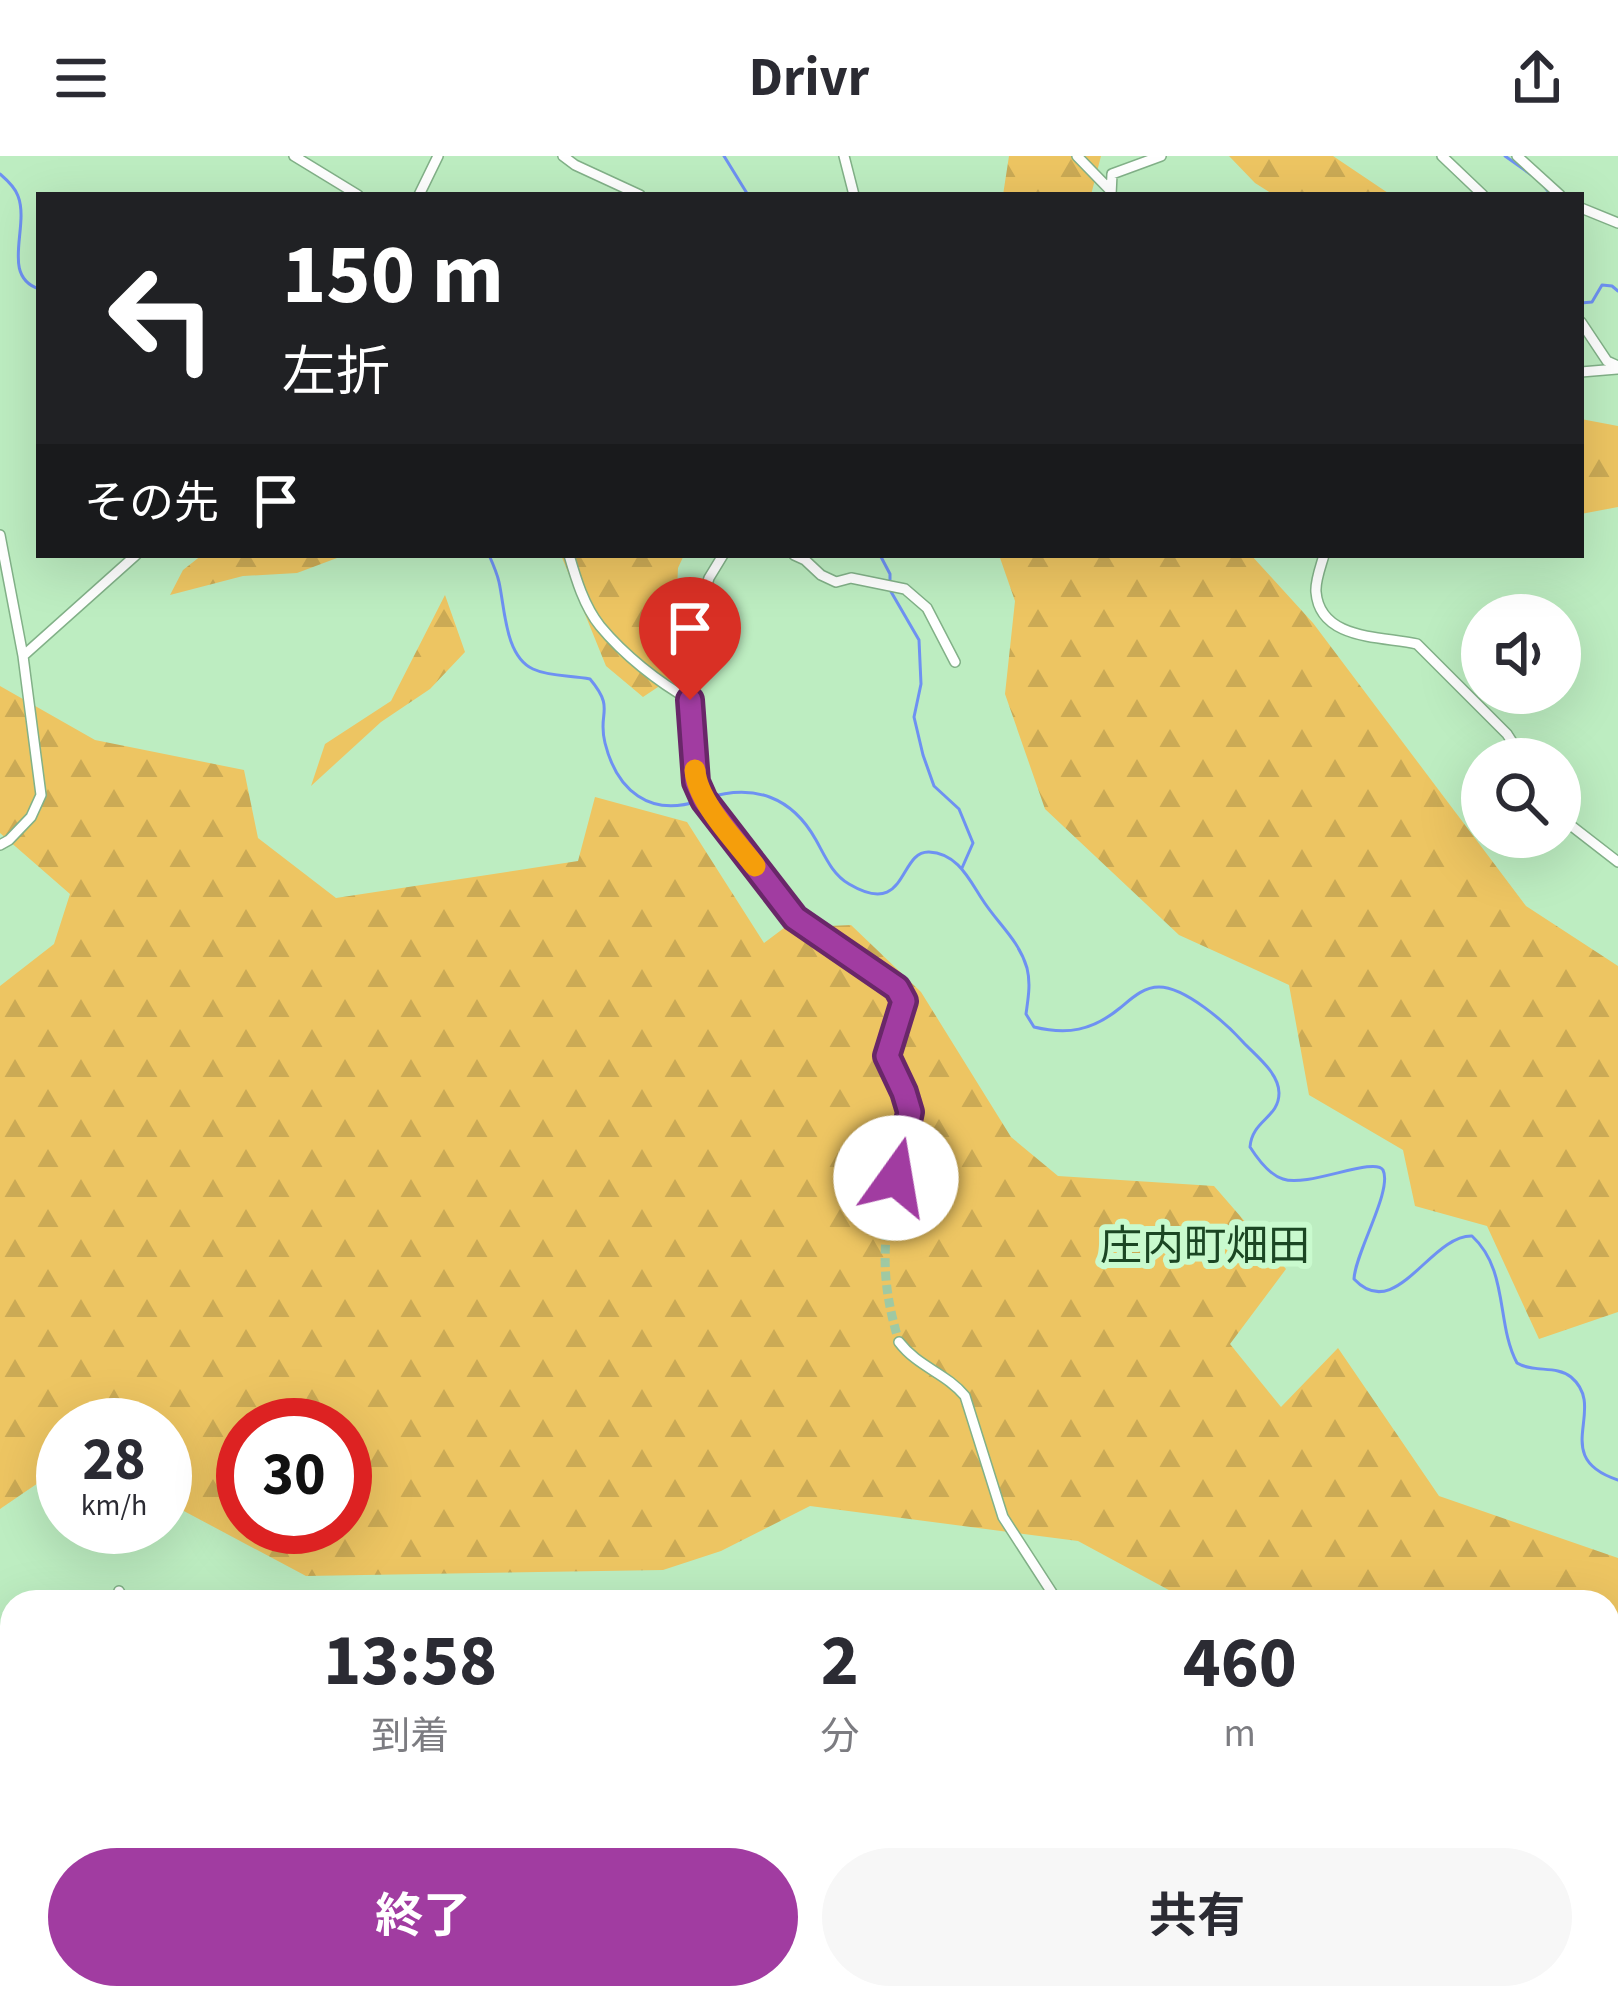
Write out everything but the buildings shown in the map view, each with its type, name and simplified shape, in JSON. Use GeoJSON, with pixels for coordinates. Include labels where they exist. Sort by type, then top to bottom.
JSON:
{"type":"FeatureCollection","features":[{"type":"Feature","properties":{"kind":"street"},"geometry":{"type":"LineString","coordinates":[[294,156],[353,192]]}},
{"type":"Feature","properties":{"kind":"street"},"geometry":{"type":"LineString","coordinates":[[420,192],[438,156]]}},
{"type":"Feature","properties":{"kind":"street"},"geometry":{"type":"LineString","coordinates":[[563,156],[634,192]]}},
{"type":"Feature","properties":{"kind":"street"},"geometry":{"type":"LineString","coordinates":[[844,156],[853,192]]}},
{"type":"Feature","properties":{"kind":"street"},"geometry":{"type":"LineString","coordinates":[[1077,156],[1111,192]]}},
{"type":"Feature","properties":{"kind":"street"},"geometry":{"type":"LineString","coordinates":[[1112,192],[1112,174],[1162,156]]}},
{"type":"Feature","properties":{"kind":"street"},"geometry":{"type":"LineString","coordinates":[[1442,156],[1480,192]]}},
{"type":"Feature","properties":{"kind":"street"},"geometry":{"type":"LineString","coordinates":[[1516,156],[1557,192]]}},
{"type":"Feature","properties":{"kind":"street"},"geometry":{"type":"LineString","coordinates":[[1584,209],[1618,223]]}},
{"type":"Feature","properties":{"kind":"street"},"geometry":{"type":"LineString","coordinates":[[1584,327],[1607,362],[1618,367]]}},
{"type":"Feature","properties":{"kind":"street"},"geometry":{"type":"LineString","coordinates":[[1584,372],[1618,367]]}},
{"type":"Feature","properties":{"kind":"street"},"geometry":{"type":"LineString","coordinates":[[0,536],[23,656],[40,795],[31,817],[0,845]]}},
{"type":"Feature","properties":{"kind":"street"},"geometry":{"type":"LineString","coordinates":[[23,656],[133,558]]}},
{"type":"Feature","properties":{"kind":"street"},"geometry":{"type":"LineString","coordinates":[[570,558],[599,625],[670,689],[690,700]]}},
{"type":"Feature","properties":{"kind":"street"},"geometry":{"type":"LineString","coordinates":[[721,558],[709,578],[696,635],[690,700],[696,782],[704,800],[795,918],[897,988],[904,1001],[887,1056],[910,1112],[896,1178]]}},
{"type":"Feature","properties":{"kind":"street"},"geometry":{"type":"LineString","coordinates":[[799,558],[836,582],[851,578],[905,589],[927,608],[955,662]]}},
{"type":"Feature","properties":{"kind":"street"},"geometry":{"type":"LineString","coordinates":[[1323,558],[1316,592],[1327,619],[1375,640],[1417,644],[1510,738]]}},
{"type":"Feature","properties":{"kind":"street"},"geometry":{"type":"LineString","coordinates":[[1581,833],[1618,862]]}},
{"type":"Feature","properties":{"kind":"street"},"geometry":{"type":"LineString","coordinates":[[899,1342],[910,1357],[965,1396],[1003,1517],[1050,1590]]}},
{"type":"Feature","properties":{"kind":"green space"},"geometry":{"type":"Polygon","coordinates":[[[1009,156],[1101,156],[1092,192],[1003,192],[1009,156]]]}},
{"type":"Feature","properties":{"kind":"green space"},"geometry":{"type":"Polygon","coordinates":[[[1229,156],[1333,156],[1387,192],[1269,192],[1229,156]]]}},
{"type":"Feature","properties":{"kind":"green space"},"geometry":{"type":"Polygon","coordinates":[[[1584,420],[1618,426],[1618,507],[1584,513],[1584,420]]]}},
{"type":"Feature","properties":{"kind":"green space"},"geometry":{"type":"Polygon","coordinates":[[[198,558],[337,558],[297,573],[243,576],[170,595],[183,570],[198,558]]]}},
{"type":"Feature","properties":{"kind":"green space"},"geometry":{"type":"Polygon","coordinates":[[[562,558],[683,558],[678,568],[673,677],[643,697],[606,666],[562,558]]]}},
{"type":"Feature","properties":{"kind":"green space"},"geometry":{"type":"Polygon","coordinates":[[[1000,558],[1254,558],[1313,623],[1461,820],[1461,858],[1490,858],[1526,906],[1618,966],[1618,1312],[1539,1339],[1487,1226],[1415,1206],[1403,1150],[1309,1095],[1289,985],[1179,935],[1045,809],[1005,694],[1015,601],[1000,558]]]}},
{"type":"Feature","properties":{"kind":"green space"},"geometry":{"type":"Polygon","coordinates":[[[445,595],[465,652],[430,689],[381,722],[311,786],[325,744],[391,701],[445,595]]]}},
{"type":"Feature","properties":{"kind":"green space"},"geometry":{"type":"Polygon","coordinates":[[[0,686],[95,740],[244,770],[258,838],[336,898],[578,861],[595,797],[687,822],[764,943],[784,928],[851,925],[921,992],[1011,1137],[1058,1176],[1214,1186],[1286,1269],[1230,1344],[1281,1407],[1338,1348],[1439,1496],[1618,1558],[1618,1590],[1169,1590],[1078,1541],[810,1506],[721,1551],[663,1570],[306,1576],[265,1554],[372,1554],[372,1398],[216,1398],[216,1528],[192,1515],[192,1398],[36,1398],[36,1484],[0,1509],[0,986],[54,944],[70,894],[0,833],[0,686]]]}},
{"type":"Feature","properties":{"kind":"waterway"},"geometry":{"type":"LineString","coordinates":[[724,156],[746,192]]}},
{"type":"Feature","properties":{"kind":"waterway"},"geometry":{"type":"LineString","coordinates":[[1505,156],[1533,176]]}},
{"type":"Feature","properties":{"kind":"waterway"},"geometry":{"type":"LineString","coordinates":[[0,174],[18,196],[18,262],[27,283],[36,288]]}},
{"type":"Feature","properties":{"kind":"waterway"},"geometry":{"type":"LineString","coordinates":[[1544,186],[1549,192]]}},
{"type":"Feature","properties":{"kind":"waterway"},"geometry":{"type":"LineString","coordinates":[[1584,303],[1592,302],[1602,285],[1618,291]]}},
{"type":"Feature","properties":{"kind":"waterway"},"geometry":{"type":"LineString","coordinates":[[490,558],[517,654],[540,672],[590,679],[604,705],[603,733],[610,760],[627,787],[665,805],[698,801]]}},
{"type":"Feature","properties":{"kind":"waterway"},"geometry":{"type":"LineString","coordinates":[[882,558],[890,581]]}},
{"type":"Feature","properties":{"kind":"waterway"},"geometry":{"type":"LineString","coordinates":[[890,590],[919,640],[921,684],[914,717],[923,755],[934,786],[959,809],[973,843],[962,868]]}},
{"type":"Feature","properties":{"kind":"waterway"},"geometry":{"type":"LineString","coordinates":[[707,798],[756,793],[783,804],[806,825],[838,875],[868,893],[892,889],[919,855],[939,853],[955,862],[1023,958],[1029,980],[1026,1014],[1034,1027],[1068,1031],[1089,1026],[1138,994],[1159,987],[1204,1007],[1236,1034],[1275,1079],[1278,1101],[1255,1131],[1250,1147],[1269,1170],[1294,1181],[1367,1167],[1383,1170],[1383,1192],[1354,1279],[1369,1290],[1384,1291],[1399,1285],[1457,1239],[1472,1236],[1492,1265],[1517,1363],[1571,1377],[1585,1403],[1582,1446],[1586,1459],[1618,1480]]}},
{"type":"Feature","properties":{"kind":"tunnel"},"geometry":{"type":"LineString","coordinates":[[896,1178],[885,1260],[899,1342]]}},
{"type":"Feature","properties":{"kind":"slow traffic"},"geometry":{"type":"LineString","coordinates":[[695,770],[704,800],[755,866]]}},
{"type":"Feature","properties":{"kind":"district","name":"庄内町畑田"},"geometry":{"type":"Point","coordinates":[1205,1245]}},
{"type":"Feature","properties":{"kind":"route"},"geometry":{"type":"LineString","coordinates":[[690,700],[696,782],[704,800],[795,918],[897,988],[904,1001],[887,1056],[910,1112],[896,1178]]}}]}
